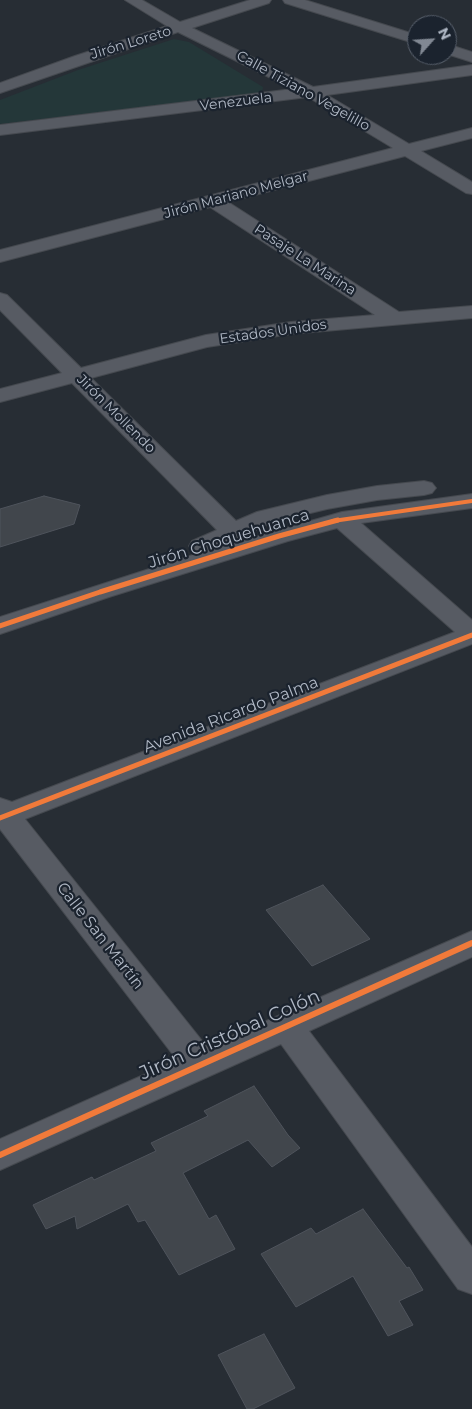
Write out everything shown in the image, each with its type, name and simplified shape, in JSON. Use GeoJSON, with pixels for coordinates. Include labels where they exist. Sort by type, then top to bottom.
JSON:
{"type":"FeatureCollection","features":[{"type":"Feature","properties":{"kind":"street","name":"Calle Tiziano Vegelillo"},"geometry":{"type":"LineString","coordinates":[[132,0],[180,28],[311,92],[472,189]]}},
{"type":"Feature","properties":{"kind":"street","name":"Jirón Loreto"},"geometry":{"type":"LineString","coordinates":[[0,88],[80,59],[264,0]]}},
{"type":"Feature","properties":{"kind":"street"},"geometry":{"type":"LineString","coordinates":[[290,0],[407,37]]}},
{"type":"Feature","properties":{"kind":"street"},"geometry":{"type":"LineString","coordinates":[[457,52],[472,57]]}},
{"type":"Feature","properties":{"kind":"street","name":"Venezuela"},"geometry":{"type":"LineString","coordinates":[[0,130],[311,92],[472,70]]}},
{"type":"Feature","properties":{"kind":"street","name":"Jirón Mariano Melgar"},"geometry":{"type":"LineString","coordinates":[[0,256],[214,202],[472,133]]}},
{"type":"Feature","properties":{"kind":"street","name":"Pasaje La Marina"},"geometry":{"type":"LineString","coordinates":[[214,202],[395,319]]}},
{"type":"Feature","properties":{"kind":"street","name":"Jirón Mollendo"},"geometry":{"type":"LineString","coordinates":[[0,299],[232,531]]}},
{"type":"Feature","properties":{"kind":"street","name":"Estados Unidos"},"geometry":{"type":"LineString","coordinates":[[0,396],[206,341],[291,328],[472,312]]}},
{"type":"Feature","properties":{"kind":"street","name":"Jirón Choquehuanca"},"geometry":{"type":"LineString","coordinates":[[100,592],[265,516],[377,493],[472,483]]}},
{"type":"Feature","properties":{"kind":"street","name":"Jirón Choquehuanca"},"geometry":{"type":"LineString","coordinates":[[0,626],[100,592],[280,536],[342,519],[472,501]]}},
{"type":"Feature","properties":{"kind":"street"},"geometry":{"type":"LineString","coordinates":[[342,519],[472,634]]}},
{"type":"Feature","properties":{"kind":"street","name":"Avenida Ricardo Palma"},"geometry":{"type":"LineString","coordinates":[[2,814],[472,634]]}},
{"type":"Feature","properties":{"kind":"street","name":"Calle San Martín"},"geometry":{"type":"LineString","coordinates":[[2,814],[201,1065]]}},
{"type":"Feature","properties":{"kind":"street","name":"Jirón Cristóbal Colón"},"geometry":{"type":"LineString","coordinates":[[0,1155],[472,943]]}},
{"type":"Feature","properties":{"kind":"street"},"geometry":{"type":"LineString","coordinates":[[287,1026],[472,1277]]}},
{"type":"Feature","properties":{"kind":"shaded area"},"geometry":{"type":"Polygon","coordinates":[[[174,39],[189,42],[263,87],[262,93],[0,124],[0,100],[78,70],[174,39]]]}},
{"type":"Feature","properties":{"kind":"building"},"geometry":{"type":"Polygon","coordinates":[[[44,496],[80,505],[74,524],[0,547],[0,509],[44,496]]]}},
{"type":"Feature","properties":{"kind":"building"},"geometry":{"type":"Polygon","coordinates":[[[323,885],[370,939],[312,966],[266,910],[323,885]]]}},
{"type":"Feature","properties":{"kind":"building"},"geometry":{"type":"Polygon","coordinates":[[[254,1086],[288,1135],[300,1148],[272,1167],[248,1140],[183,1173],[209,1219],[216,1215],[235,1249],[179,1275],[145,1220],[138,1222],[128,1204],[77,1229],[75,1216],[46,1229],[33,1205],[92,1177],[94,1180],[156,1151],[151,1143],[208,1116],[204,1111],[254,1086]]]}},
{"type":"Feature","properties":{"kind":"building"},"geometry":{"type":"Polygon","coordinates":[[[363,1209],[407,1268],[409,1267],[423,1290],[399,1301],[413,1325],[388,1336],[353,1276],[296,1307],[261,1254],[311,1228],[316,1234],[363,1209]]]}},
{"type":"Feature","properties":{"kind":"building"},"geometry":{"type":"Polygon","coordinates":[[[264,1334],[295,1388],[253,1409],[247,1409],[218,1355],[264,1334]]]}},
{"type":"Feature","properties":{"kind":"cycle path"},"geometry":{"type":"LineString","coordinates":[[0,626],[100,592],[279,536],[342,519],[472,501]]}},
{"type":"Feature","properties":{"kind":"cycle path"},"geometry":{"type":"LineString","coordinates":[[0,818],[472,635]]}},
{"type":"Feature","properties":{"kind":"cycle path"},"geometry":{"type":"LineString","coordinates":[[0,1155],[472,943]]}}]}
